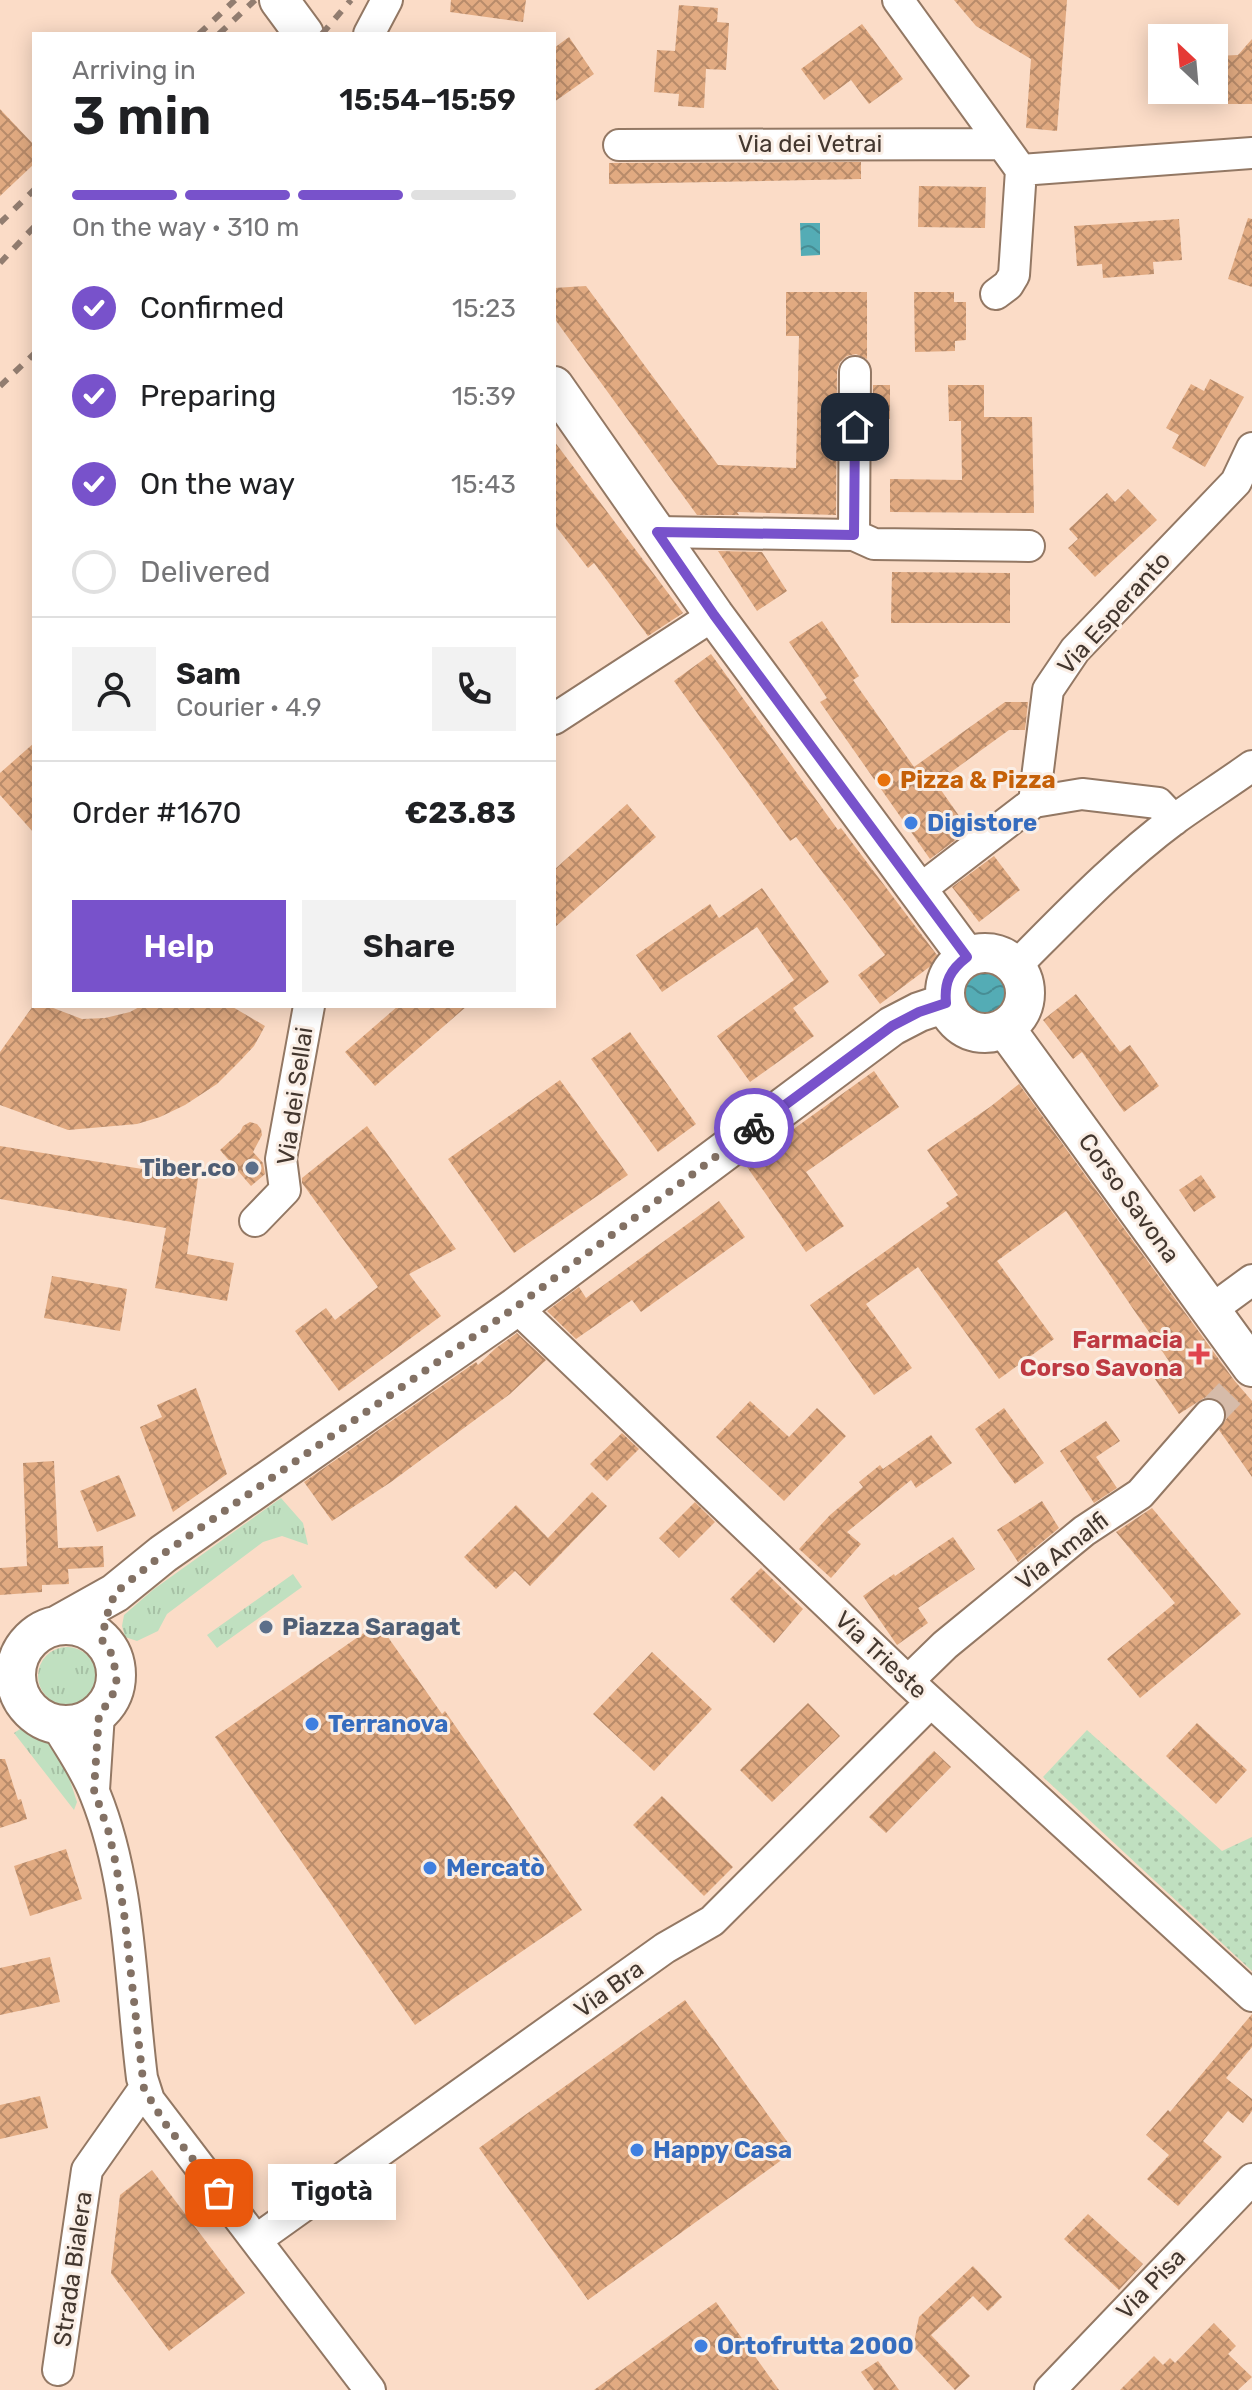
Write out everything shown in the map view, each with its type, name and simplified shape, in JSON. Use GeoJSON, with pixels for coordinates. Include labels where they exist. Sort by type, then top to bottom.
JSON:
{"type":"FeatureCollection","features":[{"type":"Feature","properties":{"kind":"main road"},"geometry":{"type":"LineString","coordinates":[[279,0],[303,32]]}},
{"type":"Feature","properties":{"kind":"main road"},"geometry":{"type":"LineString","coordinates":[[556,389],[714,615],[967,957]]}},
{"type":"Feature","properties":{"kind":"main road"},"geometry":{"type":"LineString","coordinates":[[979,953],[1005,959],[1015,967],[1025,988],[1025,1000],[1014,1021],[993,1033],[969,1030],[958,1024],[950,1014],[945,989],[957,965],[979,953]]}},
{"type":"Feature","properties":{"kind":"main road"},"geometry":{"type":"LineString","coordinates":[[56,1626],[89,1630],[102,1640],[111,1653],[117,1676],[115,1690],[99,1714],[73,1725],[56,1724],[40,1718],[27,1707],[8,1677],[27,1643],[40,1632],[115,1593],[163,1554],[516,1307],[892,1026],[946,1003]]}},
{"type":"Feature","properties":{"kind":"main road","name":"Corso Savona"},"geometry":{"type":"LineString","coordinates":[[1005,1028],[1211,1310],[1248,1374]]}},
{"type":"Feature","properties":{"kind":"main road"},"geometry":{"type":"LineString","coordinates":[[102,1640],[115,1593]]}},
{"type":"Feature","properties":{"kind":"street"},"geometry":{"type":"LineString","coordinates":[[898,0],[1021,170],[1014,275],[1008,285],[996,294]]}},
{"type":"Feature","properties":{"kind":"street","name":"Via dei Vetrai"},"geometry":{"type":"LineString","coordinates":[[619,145],[1001,144]]}},
{"type":"Feature","properties":{"kind":"street"},"geometry":{"type":"LineString","coordinates":[[1021,170],[1252,153]]}},
{"type":"Feature","properties":{"kind":"street"},"geometry":{"type":"LineString","coordinates":[[854,535],[855,372]]}},
{"type":"Feature","properties":{"kind":"street","name":"Via Esperanto"},"geometry":{"type":"LineString","coordinates":[[1034,802],[1048,690],[1075,650],[1236,482],[1252,448]]}},
{"type":"Feature","properties":{"kind":"street"},"geometry":{"type":"LineString","coordinates":[[657,532],[854,535],[874,544],[1029,546]]}},
{"type":"Feature","properties":{"kind":"street"},"geometry":{"type":"LineString","coordinates":[[556,718],[714,615]]}},
{"type":"Feature","properties":{"kind":"street"},"geometry":{"type":"LineString","coordinates":[[1015,967],[1094,888],[1174,820],[1247,781]]}},
{"type":"Feature","properties":{"kind":"street"},"geometry":{"type":"LineString","coordinates":[[918,891],[1034,802],[1082,794],[1158,803],[1174,820]]}},
{"type":"Feature","properties":{"kind":"street","name":"Via dei Sellai"},"geometry":{"type":"LineString","coordinates":[[255,1221],[285,1190],[281,1159],[309,1008]]}},
{"type":"Feature","properties":{"kind":"street"},"geometry":{"type":"LineString","coordinates":[[1211,1310],[1252,1280]]}},
{"type":"Feature","properties":{"kind":"street","name":"Via Trieste"},"geometry":{"type":"LineString","coordinates":[[516,1307],[908,1681],[1252,1996]]}},
{"type":"Feature","properties":{"kind":"street","name":"Via Amalfi"},"geometry":{"type":"LineString","coordinates":[[908,1681],[945,1645],[1072,1541],[1140,1494],[1209,1415]]}},
{"type":"Feature","properties":{"kind":"street","name":"Via Bra"},"geometry":{"type":"LineString","coordinates":[[256,2240],[665,1948],[712,1921],[931,1702]]}},
{"type":"Feature","properties":{"kind":"street"},"geometry":{"type":"LineString","coordinates":[[94,1790],[99,1714]]}},
{"type":"Feature","properties":{"kind":"street"},"geometry":{"type":"LineString","coordinates":[[56,1724],[94,1790],[109,1833],[124,1913],[144,2089],[164,2122],[370,2390]]}},
{"type":"Feature","properties":{"kind":"street","name":"Strada Bialera"},"geometry":{"type":"LineString","coordinates":[[58,2370],[87,2170],[144,2089]]}},
{"type":"Feature","properties":{"kind":"street","name":"Via Pisa"},"geometry":{"type":"LineString","coordinates":[[1050,2390],[1252,2179]]}},
{"type":"Feature","properties":{"kind":"green space"},"geometry":{"type":"Polygon","coordinates":[[[281,1498],[303,1523],[308,1545],[282,1536],[263,1542],[167,1614],[158,1631],[137,1641],[125,1637],[122,1626],[124,1615],[154,1589],[281,1498]]]}},
{"type":"Feature","properties":{"kind":"green space"},"geometry":{"type":"Polygon","coordinates":[[[293,1574],[302,1587],[217,1648],[207,1635],[293,1574]]]}},
{"type":"Feature","properties":{"kind":"green space"},"geometry":{"type":"Polygon","coordinates":[[[67,1647],[88,1655],[96,1676],[88,1697],[67,1705],[46,1697],[38,1676],[46,1655],[67,1647]]]}},
{"type":"Feature","properties":{"kind":"green space"},"geometry":{"type":"Polygon","coordinates":[[[20,1729],[44,1740],[59,1756],[77,1802],[74,1810],[14,1733],[20,1729]]]}},
{"type":"Feature","properties":{"kind":"green space"},"geometry":{"type":"Polygon","coordinates":[[[1087,1730],[1222,1851],[1252,1837],[1252,1971],[1043,1777],[1087,1730]]]}},
{"type":"Feature","properties":{"kind":"water"},"geometry":{"type":"Polygon","coordinates":[[[800,223],[820,223],[820,255],[801,256],[800,223]]]}},
{"type":"Feature","properties":{"kind":"water"},"geometry":{"type":"Polygon","coordinates":[[[986,971],[1001,978],[1008,993],[1001,1008],[986,1015],[971,1008],[964,993],[971,978],[986,971]]]}},
{"type":"Feature","properties":{"kind":"building"},"geometry":{"type":"Polygon","coordinates":[[[451,0],[526,0],[523,22],[450,12],[451,0]]]}},
{"type":"Feature","properties":{"kind":"building"},"geometry":{"type":"Polygon","coordinates":[[[954,0],[1067,0],[1057,131],[1026,128],[1031,59],[976,26],[954,0]]]}},
{"type":"Feature","properties":{"kind":"building"},"geometry":{"type":"Polygon","coordinates":[[[679,5],[718,8],[717,22],[729,23],[726,70],[706,69],[704,108],[678,106],[679,94],[654,92],[657,50],[675,51],[679,5]]]}},
{"type":"Feature","properties":{"kind":"building"},"geometry":{"type":"Polygon","coordinates":[[[862,24],[903,79],[869,104],[851,80],[824,100],[801,69],[862,24]]]}},
{"type":"Feature","properties":{"kind":"building"},"geometry":{"type":"Polygon","coordinates":[[[569,37],[594,74],[556,101],[556,47],[569,37]]]}},
{"type":"Feature","properties":{"kind":"building"},"geometry":{"type":"Polygon","coordinates":[[[1252,39],[1252,104],[1228,104],[1228,55],[1238,55],[1252,39]]]}},
{"type":"Feature","properties":{"kind":"building"},"geometry":{"type":"Polygon","coordinates":[[[0,109],[32,143],[32,166],[0,196],[0,109]]]}},
{"type":"Feature","properties":{"kind":"building"},"geometry":{"type":"Polygon","coordinates":[[[861,162],[861,179],[609,184],[609,163],[861,162]]]}},
{"type":"Feature","properties":{"kind":"building"},"geometry":{"type":"Polygon","coordinates":[[[919,186],[986,187],[985,228],[918,227],[919,186]]]}},
{"type":"Feature","properties":{"kind":"building"},"geometry":{"type":"Polygon","coordinates":[[[1248,218],[1252,219],[1252,287],[1228,279],[1248,218]]]}},
{"type":"Feature","properties":{"kind":"building"},"geometry":{"type":"Polygon","coordinates":[[[1179,219],[1182,260],[1153,262],[1154,274],[1103,278],[1102,264],[1077,266],[1074,226],[1179,219]]]}},
{"type":"Feature","properties":{"kind":"building"},"geometry":{"type":"Polygon","coordinates":[[[586,286],[718,465],[796,468],[799,336],[786,336],[786,292],[867,292],[867,359],[856,354],[847,356],[840,362],[837,371],[836,515],[737,512],[739,515],[697,515],[556,321],[556,288],[586,286]]]}},
{"type":"Feature","properties":{"kind":"building"},"geometry":{"type":"Polygon","coordinates":[[[914,292],[954,292],[954,302],[966,302],[966,340],[955,341],[955,351],[915,352],[914,292]]]}},
{"type":"Feature","properties":{"kind":"building"},"geometry":{"type":"Polygon","coordinates":[[[1210,379],[1244,397],[1205,467],[1172,448],[1179,435],[1166,428],[1191,384],[1204,391],[1210,379]]]}},
{"type":"Feature","properties":{"kind":"building"},"geometry":{"type":"Polygon","coordinates":[[[873,385],[890,385],[890,419],[873,419],[873,385]]]}},
{"type":"Feature","properties":{"kind":"building"},"geometry":{"type":"Polygon","coordinates":[[[948,385],[984,385],[984,417],[1032,417],[1034,513],[890,512],[890,479],[962,480],[961,421],[949,421],[948,385]]]}},
{"type":"Feature","properties":{"kind":"building"},"geometry":{"type":"Polygon","coordinates":[[[556,444],[683,613],[648,636],[594,563],[588,568],[556,527],[556,444]]]}},
{"type":"Feature","properties":{"kind":"building"},"geometry":{"type":"Polygon","coordinates":[[[1128,489],[1157,520],[1095,577],[1068,548],[1078,539],[1069,529],[1107,493],[1115,502],[1128,489]]]}},
{"type":"Feature","properties":{"kind":"building"},"geometry":{"type":"Polygon","coordinates":[[[718,551],[762,552],[787,591],[757,611],[718,551]]]}},
{"type":"Feature","properties":{"kind":"building"},"geometry":{"type":"Polygon","coordinates":[[[892,572],[1010,573],[1010,623],[891,623],[892,572]]]}},
{"type":"Feature","properties":{"kind":"building"},"geometry":{"type":"Polygon","coordinates":[[[822,621],[859,676],[853,680],[914,767],[1005,702],[1028,702],[1025,730],[1009,730],[936,783],[969,830],[930,859],[820,702],[827,698],[789,642],[822,621]]]}},
{"type":"Feature","properties":{"kind":"building"},"geometry":{"type":"Polygon","coordinates":[[[711,654],[838,830],[841,828],[940,959],[880,1004],[858,975],[885,955],[796,837],[790,841],[674,681],[711,654]]]}},
{"type":"Feature","properties":{"kind":"building"},"geometry":{"type":"Polygon","coordinates":[[[32,745],[32,831],[0,795],[0,773],[32,745]]]}},
{"type":"Feature","properties":{"kind":"building"},"geometry":{"type":"Polygon","coordinates":[[[627,804],[656,837],[556,926],[556,868],[627,804]]]}},
{"type":"Feature","properties":{"kind":"building"},"geometry":{"type":"Polygon","coordinates":[[[994,856],[1020,890],[979,922],[952,887],[994,856]]]}},
{"type":"Feature","properties":{"kind":"building"},"geometry":{"type":"Polygon","coordinates":[[[762,888],[829,982],[793,1008],[814,1036],[750,1082],[717,1036],[794,980],[757,927],[662,992],[636,955],[710,904],[719,918],[762,888]]]}},
{"type":"Feature","properties":{"kind":"building"},"geometry":{"type":"Polygon","coordinates":[[[1076,994],[1120,1052],[1130,1045],[1159,1086],[1124,1112],[1082,1052],[1073,1059],[1043,1020],[1076,994]]]}},
{"type":"Feature","properties":{"kind":"building"},"geometry":{"type":"Polygon","coordinates":[[[32,1007],[53,1008],[82,1019],[105,1018],[137,1008],[234,1008],[265,1026],[254,1046],[217,1084],[185,1105],[137,1124],[68,1130],[0,1105],[0,1052],[32,1007]]]}},
{"type":"Feature","properties":{"kind":"building"},"geometry":{"type":"Polygon","coordinates":[[[396,1008],[465,1008],[375,1086],[345,1052],[396,1008]]]}},
{"type":"Feature","properties":{"kind":"building"},"geometry":{"type":"Polygon","coordinates":[[[630,1032],[696,1124],[658,1152],[591,1059],[630,1032]]]}},
{"type":"Feature","properties":{"kind":"building"},"geometry":{"type":"Polygon","coordinates":[[[874,1071],[899,1107],[806,1172],[844,1226],[806,1252],[745,1164],[874,1071]]]}},
{"type":"Feature","properties":{"kind":"building"},"geometry":{"type":"Polygon","coordinates":[[[560,1080],[628,1175],[514,1253],[448,1159],[560,1080]]]}},
{"type":"Feature","properties":{"kind":"building"},"geometry":{"type":"Polygon","coordinates":[[[1019,1084],[1252,1401],[1252,1477],[1219,1430],[1227,1418],[1221,1402],[1204,1398],[1179,1414],[1155,1379],[1173,1367],[1066,1211],[997,1261],[1054,1339],[999,1379],[918,1267],[866,1304],[912,1368],[874,1395],[810,1305],[949,1206],[946,1203],[958,1195],[927,1150],[1019,1084]]]}},
{"type":"Feature","properties":{"kind":"building"},"geometry":{"type":"Polygon","coordinates":[[[250,1122],[261,1129],[262,1135],[253,1152],[263,1163],[265,1174],[251,1186],[220,1150],[250,1122]]]}},
{"type":"Feature","properties":{"kind":"building"},"geometry":{"type":"Polygon","coordinates":[[[367,1126],[456,1249],[409,1274],[441,1316],[339,1391],[295,1331],[326,1308],[335,1320],[378,1287],[302,1183],[302,1178],[367,1126]]]}},
{"type":"Feature","properties":{"kind":"building"},"geometry":{"type":"Polygon","coordinates":[[[0,1146],[198,1178],[187,1254],[234,1263],[227,1301],[155,1288],[166,1228],[0,1199],[0,1146]]]}},
{"type":"Feature","properties":{"kind":"building"},"geometry":{"type":"Polygon","coordinates":[[[1201,1175],[1216,1197],[1194,1212],[1179,1190],[1201,1175]]]}},
{"type":"Feature","properties":{"kind":"building"},"geometry":{"type":"Polygon","coordinates":[[[719,1201],[745,1237],[641,1312],[632,1300],[576,1339],[547,1311],[579,1287],[586,1298],[719,1201]]]}},
{"type":"Feature","properties":{"kind":"building"},"geometry":{"type":"Polygon","coordinates":[[[52,1276],[127,1289],[120,1331],[44,1318],[52,1276]]]}},
{"type":"Feature","properties":{"kind":"building"},"geometry":{"type":"Polygon","coordinates":[[[517,1333],[546,1360],[510,1394],[391,1482],[332,1521],[304,1482],[476,1362],[478,1365],[517,1333]]]}},
{"type":"Feature","properties":{"kind":"building"},"geometry":{"type":"Polygon","coordinates":[[[196,1388],[227,1474],[173,1512],[140,1427],[162,1417],[157,1405],[196,1388]]]}},
{"type":"Feature","properties":{"kind":"building"},"geometry":{"type":"Polygon","coordinates":[[[750,1401],[789,1437],[817,1408],[846,1436],[784,1501],[716,1437],[750,1401]]]}},
{"type":"Feature","properties":{"kind":"building"},"geometry":{"type":"Polygon","coordinates":[[[1004,1408],[1044,1463],[1015,1484],[975,1429],[1004,1408]]]}},
{"type":"Feature","properties":{"kind":"building"},"geometry":{"type":"Polygon","coordinates":[[[1106,1421],[1120,1441],[1096,1457],[1117,1488],[1094,1503],[1060,1451],[1106,1421]]]}},
{"type":"Feature","properties":{"kind":"building"},"geometry":{"type":"Polygon","coordinates":[[[622,1433],[639,1449],[607,1481],[590,1464],[622,1433]]]}},
{"type":"Feature","properties":{"kind":"building"},"geometry":{"type":"Polygon","coordinates":[[[931,1435],[952,1463],[916,1488],[911,1480],[847,1532],[861,1544],[831,1578],[799,1549],[830,1515],[863,1487],[859,1482],[880,1465],[883,1469],[931,1435]]]}},
{"type":"Feature","properties":{"kind":"building"},"geometry":{"type":"Polygon","coordinates":[[[54,1461],[58,1548],[103,1546],[104,1567],[68,1569],[69,1584],[42,1585],[42,1592],[0,1595],[0,1568],[27,1566],[23,1463],[54,1461]]]}},
{"type":"Feature","properties":{"kind":"building"},"geometry":{"type":"Polygon","coordinates":[[[119,1475],[136,1516],[97,1532],[80,1491],[119,1475]]]}},
{"type":"Feature","properties":{"kind":"building"},"geometry":{"type":"Polygon","coordinates":[[[592,1492],[607,1506],[530,1586],[515,1571],[496,1589],[464,1557],[516,1505],[548,1538],[592,1492]]]}},
{"type":"Feature","properties":{"kind":"building"},"geometry":{"type":"Polygon","coordinates":[[[1042,1501],[1059,1528],[1018,1562],[997,1530],[1042,1501]]]}},
{"type":"Feature","properties":{"kind":"building"},"geometry":{"type":"Polygon","coordinates":[[[695,1502],[715,1522],[679,1558],[659,1538],[695,1502]]]}},
{"type":"Feature","properties":{"kind":"building"},"geometry":{"type":"Polygon","coordinates":[[[1152,1508],[1241,1614],[1140,1698],[1107,1659],[1175,1603],[1116,1532],[1152,1508]]]}},
{"type":"Feature","properties":{"kind":"building"},"geometry":{"type":"Polygon","coordinates":[[[953,1537],[975,1569],[918,1608],[928,1623],[897,1645],[863,1596],[953,1537]]]}},
{"type":"Feature","properties":{"kind":"building"},"geometry":{"type":"Polygon","coordinates":[[[761,1568],[803,1609],[774,1643],[730,1599],[761,1568]]]}},
{"type":"Feature","properties":{"kind":"building","name":"Mercatò"},"geometry":{"type":"Polygon","coordinates":[[[378,1623],[442,1714],[445,1711],[582,1910],[415,2025],[215,1737],[378,1623]]]}},
{"type":"Feature","properties":{"kind":"building"},"geometry":{"type":"Polygon","coordinates":[[[652,1652],[712,1709],[654,1771],[593,1714],[652,1652]]]}},
{"type":"Feature","properties":{"kind":"building"},"geometry":{"type":"Polygon","coordinates":[[[808,1703],[840,1736],[772,1802],[740,1770],[808,1703]]]}},
{"type":"Feature","properties":{"kind":"building"},"geometry":{"type":"Polygon","coordinates":[[[1197,1723],[1247,1770],[1216,1804],[1166,1756],[1197,1723]]]}},
{"type":"Feature","properties":{"kind":"building"},"geometry":{"type":"Polygon","coordinates":[[[934,1751],[951,1767],[886,1833],[869,1817],[934,1751]]]}},
{"type":"Feature","properties":{"kind":"building"},"geometry":{"type":"Polygon","coordinates":[[[0,1759],[5,1759],[27,1819],[0,1828],[0,1759]]]}},
{"type":"Feature","properties":{"kind":"building"},"geometry":{"type":"Polygon","coordinates":[[[662,1796],[733,1867],[704,1896],[633,1825],[662,1796]]]}},
{"type":"Feature","properties":{"kind":"building"},"geometry":{"type":"Polygon","coordinates":[[[66,1849],[82,1899],[30,1916],[14,1866],[66,1849]]]}},
{"type":"Feature","properties":{"kind":"building"},"geometry":{"type":"Polygon","coordinates":[[[50,1957],[60,2002],[0,2015],[0,1968],[50,1957]]]}},
{"type":"Feature","properties":{"kind":"building","name":"Happy Casa"},"geometry":{"type":"Polygon","coordinates":[[[685,2000],[794,2151],[588,2300],[479,2148],[685,2000]]]}},
{"type":"Feature","properties":{"kind":"building"},"geometry":{"type":"Polygon","coordinates":[[[1252,2014],[1252,2047],[1226,2078],[1252,2099],[1252,2111],[1243,2123],[1228,2111],[1203,2141],[1222,2157],[1178,2206],[1147,2179],[1169,2155],[1146,2135],[1168,2110],[1170,2112],[1252,2014]]]}},
{"type":"Feature","properties":{"kind":"building"},"geometry":{"type":"Polygon","coordinates":[[[40,2096],[48,2128],[0,2139],[0,2105],[40,2096]]]}},
{"type":"Feature","properties":{"kind":"building"},"geometry":{"type":"Polygon","coordinates":[[[152,2170],[245,2293],[169,2351],[111,2273],[120,2195],[152,2170]]]}},
{"type":"Feature","properties":{"kind":"building"},"geometry":{"type":"Polygon","coordinates":[[[1088,2214],[1143,2264],[1119,2290],[1064,2239],[1088,2214]]]}},
{"type":"Feature","properties":{"kind":"building"},"geometry":{"type":"Polygon","coordinates":[[[973,2266],[1002,2297],[988,2311],[973,2296],[931,2335],[970,2376],[955,2390],[916,2349],[912,2353],[919,2317],[973,2266]]]}},
{"type":"Feature","properties":{"kind":"building","name":"Ortofrutta 2000"},"geometry":{"type":"Polygon","coordinates":[[[716,2302],[779,2390],[594,2390],[716,2302]]]}},
{"type":"Feature","properties":{"kind":"building"},"geometry":{"type":"Polygon","coordinates":[[[1214,2323],[1236,2346],[1228,2354],[1252,2377],[1238,2390],[1120,2390],[1154,2356],[1163,2365],[1170,2358],[1175,2363],[1214,2323]]]}},
{"type":"Feature","properties":{"kind":"building"},"geometry":{"type":"Polygon","coordinates":[[[878,2361],[899,2390],[874,2390],[861,2372],[878,2361]]]}},
{"type":"Feature","properties":{"kind":"tunnel"},"geometry":{"type":"LineString","coordinates":[[1209,1415],[1240,1383]]}},
{"type":"Feature","properties":{"kind":"railway"},"geometry":{"type":"LineString","coordinates":[[201,32],[235,0]]}},
{"type":"Feature","properties":{"kind":"railway"},"geometry":{"type":"LineString","coordinates":[[221,32],[255,0]]}},
{"type":"Feature","properties":{"kind":"railway"},"geometry":{"type":"LineString","coordinates":[[324,32],[351,0]]}},
{"type":"Feature","properties":{"kind":"railway"},"geometry":{"type":"LineString","coordinates":[[0,223],[32,192]]}},
{"type":"Feature","properties":{"kind":"railway"},"geometry":{"type":"LineString","coordinates":[[0,263],[32,229]]}},
{"type":"Feature","properties":{"kind":"railway"},"geometry":{"type":"LineString","coordinates":[[0,386],[32,356]]}},
{"type":"Feature","properties":{"kind":"way so far"},"geometry":{"type":"LineString","coordinates":[[219,2193],[164,2122],[144,2089],[116,1865],[94,1790],[99,1714],[115,1690],[117,1676],[111,1653],[102,1640],[115,1593],[163,1554],[516,1307],[754,1128]]}},
{"type":"Feature","properties":{"kind":"place","name":"Pizza & Pizza"},"geometry":{"type":"Point","coordinates":[884,780]}},
{"type":"Feature","properties":{"kind":"place","name":"Digistore"},"geometry":{"type":"Point","coordinates":[911,823]}},
{"type":"Feature","properties":{"kind":"place","name":"Tiber.co"},"geometry":{"type":"Point","coordinates":[252,1168]}},
{"type":"Feature","properties":{"kind":"place","name":"Farmacia Corso Savona"},"geometry":{"type":"Point","coordinates":[1199,1354]}},
{"type":"Feature","properties":{"kind":"place","name":"Piazza Saragat"},"geometry":{"type":"Point","coordinates":[266,1627]}},
{"type":"Feature","properties":{"kind":"place","name":"Terranova"},"geometry":{"type":"Point","coordinates":[312,1724]}},
{"type":"Feature","properties":{"kind":"place","name":"Mercatò"},"geometry":{"type":"Point","coordinates":[430,1868]}},
{"type":"Feature","properties":{"kind":"place","name":"Happy Casa"},"geometry":{"type":"Point","coordinates":[637,2150]}},
{"type":"Feature","properties":{"kind":"place","name":"Tigotà"},"geometry":{"type":"Point","coordinates":[219,2193]}},
{"type":"Feature","properties":{"kind":"place","name":"Ortofrutta 2000"},"geometry":{"type":"Point","coordinates":[701,2346]}},
{"type":"Feature","properties":{"kind":"route"},"geometry":{"type":"LineString","coordinates":[[754,1128],[892,1026],[946,1003],[945,989],[949,976],[967,957],[714,615],[657,532],[854,535],[855,427]]}}]}
